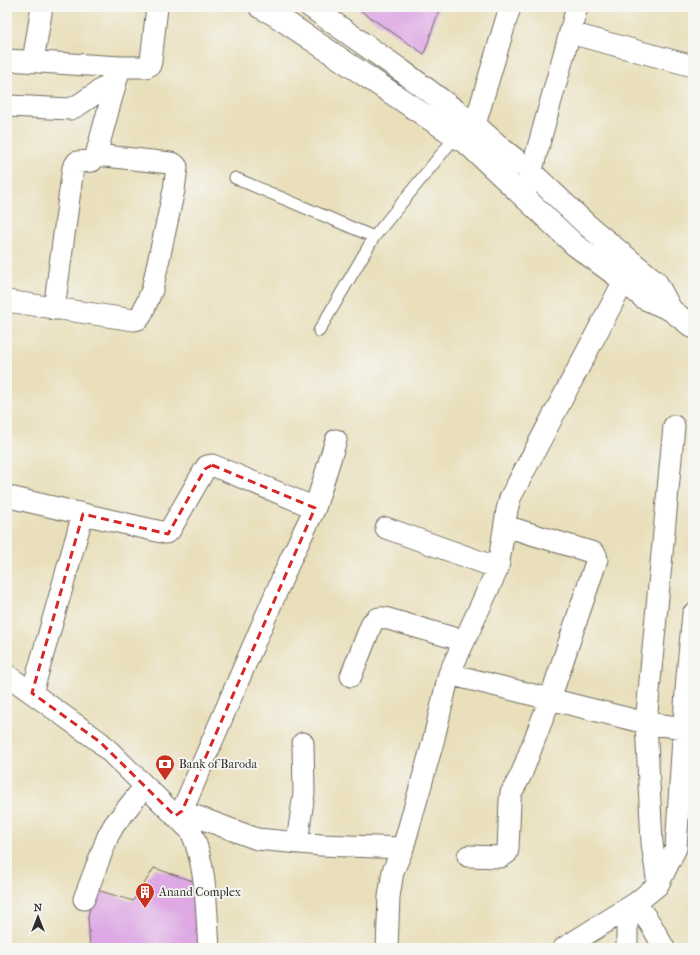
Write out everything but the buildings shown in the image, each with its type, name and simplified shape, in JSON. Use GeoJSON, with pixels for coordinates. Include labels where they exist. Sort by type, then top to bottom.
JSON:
{"type":"FeatureCollection","features":[{"type":"Feature","properties":{"kind":"main road"},"geometry":{"type":"LineString","coordinates":[[261,7],[467,135],[502,150],[531,172],[587,225],[656,282],[671,310]]}},
{"type":"Feature","properties":{"kind":"main road"},"geometry":{"type":"LineString","coordinates":[[311,7],[402,71],[467,135],[524,198],[575,245],[624,281],[644,298],[671,310],[693,327]]}},
{"type":"Feature","properties":{"kind":"street"},"geometry":{"type":"LineString","coordinates":[[33,61],[42,7]]}},
{"type":"Feature","properties":{"kind":"street"},"geometry":{"type":"LineString","coordinates":[[7,60],[33,61],[118,73],[142,68],[150,65],[151,61],[157,7]]}},
{"type":"Feature","properties":{"kind":"street"},"geometry":{"type":"LineString","coordinates":[[467,135],[510,7]]}},
{"type":"Feature","properties":{"kind":"street"},"geometry":{"type":"LineString","coordinates":[[524,198],[577,7]]}},
{"type":"Feature","properties":{"kind":"street"},"geometry":{"type":"LineString","coordinates":[[570,33],[693,66]]}},
{"type":"Feature","properties":{"kind":"street"},"geometry":{"type":"LineString","coordinates":[[7,107],[70,109],[77,106],[118,73]]}},
{"type":"Feature","properties":{"kind":"street"},"geometry":{"type":"LineString","coordinates":[[54,309],[73,168],[77,162],[92,161],[96,155],[118,73]]}},
{"type":"Feature","properties":{"kind":"street"},"geometry":{"type":"LineString","coordinates":[[7,301],[135,320],[141,316],[152,290],[174,190],[177,167],[170,163],[96,155]]}},
{"type":"Feature","properties":{"kind":"street"},"geometry":{"type":"LineString","coordinates":[[387,948],[389,897],[393,871],[403,848],[433,742],[449,674],[498,568],[510,498],[624,281]]}},
{"type":"Feature","properties":{"kind":"street"},"geometry":{"type":"LineString","coordinates":[[658,885],[652,843],[646,723],[674,426]]}},
{"type":"Feature","properties":{"kind":"street"},"geometry":{"type":"LineString","coordinates":[[179,813],[314,508],[336,440]]}},
{"type":"Feature","properties":{"kind":"street"},"geometry":{"type":"LineString","coordinates":[[9,497],[166,533],[170,530],[207,466],[212,466],[314,508]]}},
{"type":"Feature","properties":{"kind":"street"},"geometry":{"type":"LineString","coordinates":[[32,693],[83,514]]}},
{"type":"Feature","properties":{"kind":"street"},"geometry":{"type":"LineString","coordinates":[[468,856],[501,857],[507,853],[510,801],[512,793],[521,775],[550,699],[597,559],[594,553],[505,526]]}},
{"type":"Feature","properties":{"kind":"street"},"geometry":{"type":"LineString","coordinates":[[386,528],[498,568]]}},
{"type":"Feature","properties":{"kind":"street"},"geometry":{"type":"LineString","coordinates":[[564,948],[631,906],[658,885],[676,848],[685,728],[687,676],[693,614]]}},
{"type":"Feature","properties":{"kind":"street"},"geometry":{"type":"LineString","coordinates":[[351,676],[372,623],[375,619],[385,618],[464,641]]}},
{"type":"Feature","properties":{"kind":"street"},"geometry":{"type":"LineString","coordinates":[[449,674],[646,723],[685,728]]}},
{"type":"Feature","properties":{"kind":"street"},"geometry":{"type":"LineString","coordinates":[[7,675],[100,742],[145,786],[179,813],[191,831],[198,847],[204,884],[209,948]]}},
{"type":"Feature","properties":{"kind":"street"},"geometry":{"type":"LineString","coordinates":[[297,843],[304,793],[303,743]]}},
{"type":"Feature","properties":{"kind":"street"},"geometry":{"type":"LineString","coordinates":[[84,899],[108,836],[114,825],[145,786]]}},
{"type":"Feature","properties":{"kind":"street"},"geometry":{"type":"LineString","coordinates":[[179,813],[257,839],[321,845],[403,848]]}},
{"type":"Feature","properties":{"kind":"street"},"geometry":{"type":"LineString","coordinates":[[627,948],[631,906]]}},
{"type":"Feature","properties":{"kind":"street"},"geometry":{"type":"LineString","coordinates":[[631,906],[653,928],[664,948]]}},
{"type":"Feature","properties":{"kind":"lane"},"geometry":{"type":"LineString","coordinates":[[319,331],[374,238],[467,135]]}},
{"type":"Feature","properties":{"kind":"lane"},"geometry":{"type":"LineString","coordinates":[[234,178],[374,238]]}},
{"type":"Feature","properties":{"kind":"highlighted area"},"geometry":{"type":"Polygon","coordinates":[[[212,465],[315,508],[182,811],[175,816],[100,742],[32,693],[83,514],[168,534],[205,469],[212,465]]]}},
{"type":"Feature","properties":{"kind":"place","name":"Bank of Baroda"},"geometry":{"type":"Point","coordinates":[165,781]}},
{"type":"Feature","properties":{"kind":"place","name":"Anand Complex"},"geometry":{"type":"Point","coordinates":[145,909]}}]}
